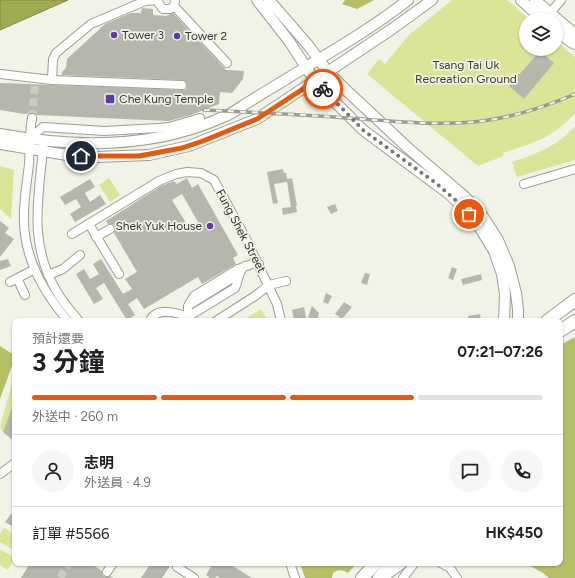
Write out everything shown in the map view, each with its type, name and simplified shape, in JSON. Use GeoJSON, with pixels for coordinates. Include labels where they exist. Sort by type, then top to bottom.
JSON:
{"type":"FeatureCollection","features":[{"type":"Feature","properties":{"kind":"highway"},"geometry":{"type":"LineString","coordinates":[[551,318],[575,300]]}},
{"type":"Feature","properties":{"kind":"highway"},"geometry":{"type":"LineString","coordinates":[[563,330],[575,321]]}},
{"type":"Feature","properties":{"kind":"highway"},"geometry":{"type":"LineString","coordinates":[[362,578],[373,566]]}},
{"type":"Feature","properties":{"kind":"highway"},"geometry":{"type":"LineString","coordinates":[[381,578],[390,566]]}},
{"type":"Feature","properties":{"kind":"main road"},"geometry":{"type":"LineString","coordinates":[[257,0],[289,40],[307,66],[315,81],[363,130],[449,194],[478,225],[494,251],[502,274],[505,294],[504,318]]}},
{"type":"Feature","properties":{"kind":"main road"},"geometry":{"type":"LineString","coordinates":[[269,0],[308,45],[328,72],[408,148],[464,196],[486,220],[498,240],[509,266],[516,293],[518,318]]}},
{"type":"Feature","properties":{"kind":"main road"},"geometry":{"type":"LineString","coordinates":[[0,134],[82,144],[100,144],[140,141],[169,127],[204,125],[225,116],[319,60],[366,30],[408,0]]}},
{"type":"Feature","properties":{"kind":"main road"},"geometry":{"type":"LineString","coordinates":[[0,144],[81,156],[128,157],[149,155],[182,148],[203,141],[257,119],[392,29],[432,0]]}},
{"type":"Feature","properties":{"kind":"main road"},"geometry":{"type":"LineString","coordinates":[[521,0],[539,12]]}},
{"type":"Feature","properties":{"kind":"main road"},"geometry":{"type":"LineString","coordinates":[[535,0],[543,12]]}},
{"type":"Feature","properties":{"kind":"main road"},"geometry":{"type":"LineString","coordinates":[[563,27],[575,34]]}},
{"type":"Feature","properties":{"kind":"main road"},"geometry":{"type":"LineString","coordinates":[[563,36],[575,44]]}},
{"type":"Feature","properties":{"kind":"main road"},"geometry":{"type":"LineString","coordinates":[[381,578],[398,566]]}},
{"type":"Feature","properties":{"kind":"street"},"geometry":{"type":"LineString","coordinates":[[52,80],[53,59],[56,52],[92,24],[145,0],[158,0],[163,12],[170,9],[174,3],[227,63]]}},
{"type":"Feature","properties":{"kind":"street"},"geometry":{"type":"LineString","coordinates":[[550,12],[561,0]]}},
{"type":"Feature","properties":{"kind":"street"},"geometry":{"type":"LineString","coordinates":[[0,74],[31,76],[36,82],[52,80],[182,85]]}},
{"type":"Feature","properties":{"kind":"street"},"geometry":{"type":"LineString","coordinates":[[32,118],[24,200],[26,242],[35,269],[52,301],[66,318]]}},
{"type":"Feature","properties":{"kind":"street"},"geometry":{"type":"LineString","coordinates":[[30,138],[43,127],[104,131],[169,127],[200,118]]}},
{"type":"Feature","properties":{"kind":"street"},"geometry":{"type":"LineString","coordinates":[[44,140],[37,222],[38,239],[41,255],[48,275],[57,292],[77,318]]}},
{"type":"Feature","properties":{"kind":"street"},"geometry":{"type":"LineString","coordinates":[[524,184],[575,169]]}},
{"type":"Feature","properties":{"kind":"street","name":"Fung Shek Street"},"geometry":{"type":"LineString","coordinates":[[72,234],[160,181],[176,174],[186,172],[201,173],[214,180],[259,264],[277,304],[280,318]]}},
{"type":"Feature","properties":{"kind":"street"},"geometry":{"type":"LineString","coordinates":[[89,224],[119,274]]}},
{"type":"Feature","properties":{"kind":"street"},"geometry":{"type":"LineString","coordinates":[[96,237],[110,229]]}},
{"type":"Feature","properties":{"kind":"street"},"geometry":{"type":"LineString","coordinates":[[48,275],[63,269],[80,255]]}},
{"type":"Feature","properties":{"kind":"street"},"geometry":{"type":"LineString","coordinates":[[186,318],[188,306],[194,296],[245,266],[259,264]]}},
{"type":"Feature","properties":{"kind":"street"},"geometry":{"type":"LineString","coordinates":[[189,318],[235,288],[239,274],[245,266]]}},
{"type":"Feature","properties":{"kind":"street"},"geometry":{"type":"LineString","coordinates":[[25,295],[13,280],[35,269]]}},
{"type":"Feature","properties":{"kind":"street"},"geometry":{"type":"LineString","coordinates":[[188,306],[239,274]]}},
{"type":"Feature","properties":{"kind":"street"},"geometry":{"type":"LineString","coordinates":[[221,318],[269,285],[286,281]]}},
{"type":"Feature","properties":{"kind":"street"},"geometry":{"type":"LineString","coordinates":[[152,318],[159,312],[176,314],[183,318]]}},
{"type":"Feature","properties":{"kind":"street"},"geometry":{"type":"LineString","coordinates":[[0,474],[12,465]]}},
{"type":"Feature","properties":{"kind":"street"},"geometry":{"type":"LineString","coordinates":[[107,572],[111,566]]}},
{"type":"Feature","properties":{"kind":"street"},"geometry":{"type":"LineString","coordinates":[[291,566],[296,578]]}},
{"type":"Feature","properties":{"kind":"street"},"geometry":{"type":"LineString","coordinates":[[403,578],[412,566]]}},
{"type":"Feature","properties":{"kind":"street"},"geometry":{"type":"LineString","coordinates":[[446,566],[450,568],[457,578]]}},
{"type":"Feature","properties":{"kind":"street"},"geometry":{"type":"LineString","coordinates":[[177,567],[194,578]]}},
{"type":"Feature","properties":{"kind":"green space","name":"Tsang Tai Uk Recreation Ground"},"geometry":{"type":"Polygon","coordinates":[[[452,0],[507,0],[521,12],[519,12],[519,56],[563,56],[563,47],[575,57],[575,113],[559,128],[542,139],[503,153],[503,156],[478,166],[367,74],[379,59],[385,64],[409,35],[452,0]]]}},
{"type":"Feature","properties":{"kind":"green space"},"geometry":{"type":"Polygon","coordinates":[[[575,126],[575,160],[517,177],[512,162],[554,144],[575,126]]]}},
{"type":"Feature","properties":{"kind":"green space"},"geometry":{"type":"Polygon","coordinates":[[[0,166],[14,170],[11,219],[0,209],[0,166]]]}},
{"type":"Feature","properties":{"kind":"green space"},"geometry":{"type":"Polygon","coordinates":[[[109,178],[120,195],[110,202],[99,185],[109,178]]]}},
{"type":"Feature","properties":{"kind":"green space"},"geometry":{"type":"Polygon","coordinates":[[[261,309],[266,318],[247,318],[261,309]]]}},
{"type":"Feature","properties":{"kind":"green space"},"geometry":{"type":"Polygon","coordinates":[[[12,384],[12,440],[3,432],[0,427],[12,384]]]}},
{"type":"Feature","properties":{"kind":"green space"},"geometry":{"type":"Polygon","coordinates":[[[4,528],[12,533],[12,549],[0,542],[0,534],[4,528]]]}},
{"type":"Feature","properties":{"kind":"green space"},"geometry":{"type":"Polygon","coordinates":[[[0,549],[12,556],[12,563],[8,570],[0,565],[0,549]]]}},
{"type":"Feature","properties":{"kind":"shaded area"},"geometry":{"type":"Polygon","coordinates":[[[0,0],[68,0],[0,30],[0,0]]]}},
{"type":"Feature","properties":{"kind":"shaded area"},"geometry":{"type":"Polygon","coordinates":[[[345,0],[374,0],[357,9],[342,4],[345,0]]]}},
{"type":"Feature","properties":{"kind":"shaded area"},"geometry":{"type":"Polygon","coordinates":[[[575,337],[575,578],[549,578],[530,566],[563,566],[563,343],[575,337]]]}},
{"type":"Feature","properties":{"kind":"shaded area"},"geometry":{"type":"Polygon","coordinates":[[[0,346],[12,354],[12,365],[0,399],[0,346]]]}},
{"type":"Feature","properties":{"kind":"shaded area"},"geometry":{"type":"Polygon","coordinates":[[[301,566],[354,566],[348,573],[339,570],[333,573],[332,578],[305,578],[301,566]]]}},
{"type":"Feature","properties":{"kind":"building"},"geometry":{"type":"Polygon","coordinates":[[[142,8],[153,9],[153,15],[166,16],[173,13],[226,70],[244,71],[243,79],[232,93],[220,92],[219,104],[191,115],[169,121],[36,115],[33,113],[24,114],[0,110],[0,83],[185,90],[187,88],[187,83],[182,80],[62,75],[62,72],[66,68],[67,59],[105,24],[131,13],[141,13],[142,8]]]}},
{"type":"Feature","properties":{"kind":"building"},"geometry":{"type":"Polygon","coordinates":[[[536,56],[546,56],[554,63],[524,99],[509,86],[536,56]]]}},
{"type":"Feature","properties":{"kind":"building"},"geometry":{"type":"Polygon","coordinates":[[[283,169],[284,173],[286,173],[287,179],[292,178],[297,212],[283,215],[282,208],[291,207],[287,182],[274,184],[278,203],[273,204],[267,172],[283,169]]]}},
{"type":"Feature","properties":{"kind":"building"},"geometry":{"type":"Polygon","coordinates":[[[187,178],[192,188],[198,184],[238,255],[233,258],[236,264],[202,284],[198,277],[144,309],[137,298],[128,304],[135,315],[130,318],[126,318],[104,283],[96,288],[103,299],[94,304],[76,274],[84,269],[90,279],[99,274],[93,264],[101,259],[123,294],[132,289],[125,279],[137,272],[114,233],[115,226],[108,224],[106,221],[161,186],[174,181],[177,184],[187,178]],[[182,194],[172,200],[189,228],[198,222],[182,194]]]}},
{"type":"Feature","properties":{"kind":"building"},"geometry":{"type":"Polygon","coordinates":[[[90,179],[95,187],[85,193],[90,202],[100,195],[106,204],[75,222],[70,214],[81,207],[76,199],[65,205],[60,197],[90,179]]]}},
{"type":"Feature","properties":{"kind":"building"},"geometry":{"type":"Polygon","coordinates":[[[335,204],[338,211],[331,214],[327,207],[335,204]]]}},
{"type":"Feature","properties":{"kind":"building"},"geometry":{"type":"Polygon","coordinates":[[[0,221],[9,228],[5,233],[14,239],[0,257],[0,221]]]}},
{"type":"Feature","properties":{"kind":"building"},"geometry":{"type":"Polygon","coordinates":[[[8,259],[11,266],[0,270],[0,261],[8,259]]]}},
{"type":"Feature","properties":{"kind":"building"},"geometry":{"type":"Polygon","coordinates":[[[452,267],[457,269],[453,280],[448,278],[452,267]]]}},
{"type":"Feature","properties":{"kind":"building"},"geometry":{"type":"Polygon","coordinates":[[[365,273],[370,274],[367,285],[361,283],[365,273]]]}},
{"type":"Feature","properties":{"kind":"building"},"geometry":{"type":"Polygon","coordinates":[[[481,274],[482,280],[463,285],[461,279],[481,274]]]}},
{"type":"Feature","properties":{"kind":"building"},"geometry":{"type":"Polygon","coordinates":[[[326,293],[332,296],[328,304],[323,302],[326,293]]]}},
{"type":"Feature","properties":{"kind":"building"},"geometry":{"type":"Polygon","coordinates":[[[344,302],[352,307],[343,318],[335,314],[344,302]]]}},
{"type":"Feature","properties":{"kind":"building"},"geometry":{"type":"Polygon","coordinates":[[[312,306],[319,313],[318,318],[308,317],[312,306]]]}},
{"type":"Feature","properties":{"kind":"building"},"geometry":{"type":"Polygon","coordinates":[[[304,307],[306,318],[293,318],[292,310],[304,307]]]}},
{"type":"Feature","properties":{"kind":"building"},"geometry":{"type":"Polygon","coordinates":[[[480,314],[481,318],[468,318],[468,316],[480,314]]]}},
{"type":"Feature","properties":{"kind":"building"},"geometry":{"type":"Polygon","coordinates":[[[12,407],[12,440],[3,432],[12,407]]]}},
{"type":"Feature","properties":{"kind":"building"},"geometry":{"type":"Polygon","coordinates":[[[11,514],[12,514],[12,526],[5,522],[11,514]]]}},
{"type":"Feature","properties":{"kind":"building"},"geometry":{"type":"Polygon","coordinates":[[[28,566],[94,566],[102,571],[104,577],[110,576],[113,578],[21,578],[28,566]]]}},
{"type":"Feature","properties":{"kind":"building"},"geometry":{"type":"Polygon","coordinates":[[[149,566],[170,566],[162,578],[141,578],[149,566]]]}},
{"type":"Feature","properties":{"kind":"building"},"geometry":{"type":"Polygon","coordinates":[[[211,566],[233,566],[252,578],[220,578],[217,576],[215,578],[210,578],[206,575],[211,566]]]}},
{"type":"Feature","properties":{"kind":"tunnel"},"geometry":{"type":"LineString","coordinates":[[32,118],[35,86]]}},
{"type":"Feature","properties":{"kind":"tunnel"},"geometry":{"type":"LineString","coordinates":[[60,578],[67,566]]}},
{"type":"Feature","properties":{"kind":"railway"},"geometry":{"type":"LineString","coordinates":[[204,110],[404,122],[456,123],[486,121],[512,116],[575,94]]}},
{"type":"Feature","properties":{"kind":"way so far"},"geometry":{"type":"LineString","coordinates":[[323,89],[363,130],[437,184],[469,214]]}},
{"type":"Feature","properties":{"kind":"place","name":"Tower 3"},"geometry":{"type":"Point","coordinates":[114,35]}},
{"type":"Feature","properties":{"kind":"place","name":"Tower 2"},"geometry":{"type":"Point","coordinates":[177,36]}},
{"type":"Feature","properties":{"kind":"place","name":"Che Kung Temple"},"geometry":{"type":"Point","coordinates":[110,99]}},
{"type":"Feature","properties":{"kind":"place","name":"Shek Yuk House"},"geometry":{"type":"Point","coordinates":[210,226]}},
{"type":"Feature","properties":{"kind":"route"},"geometry":{"type":"LineString","coordinates":[[81,156],[128,157],[149,155],[182,148],[257,119],[315,81],[323,89]]}}]}
